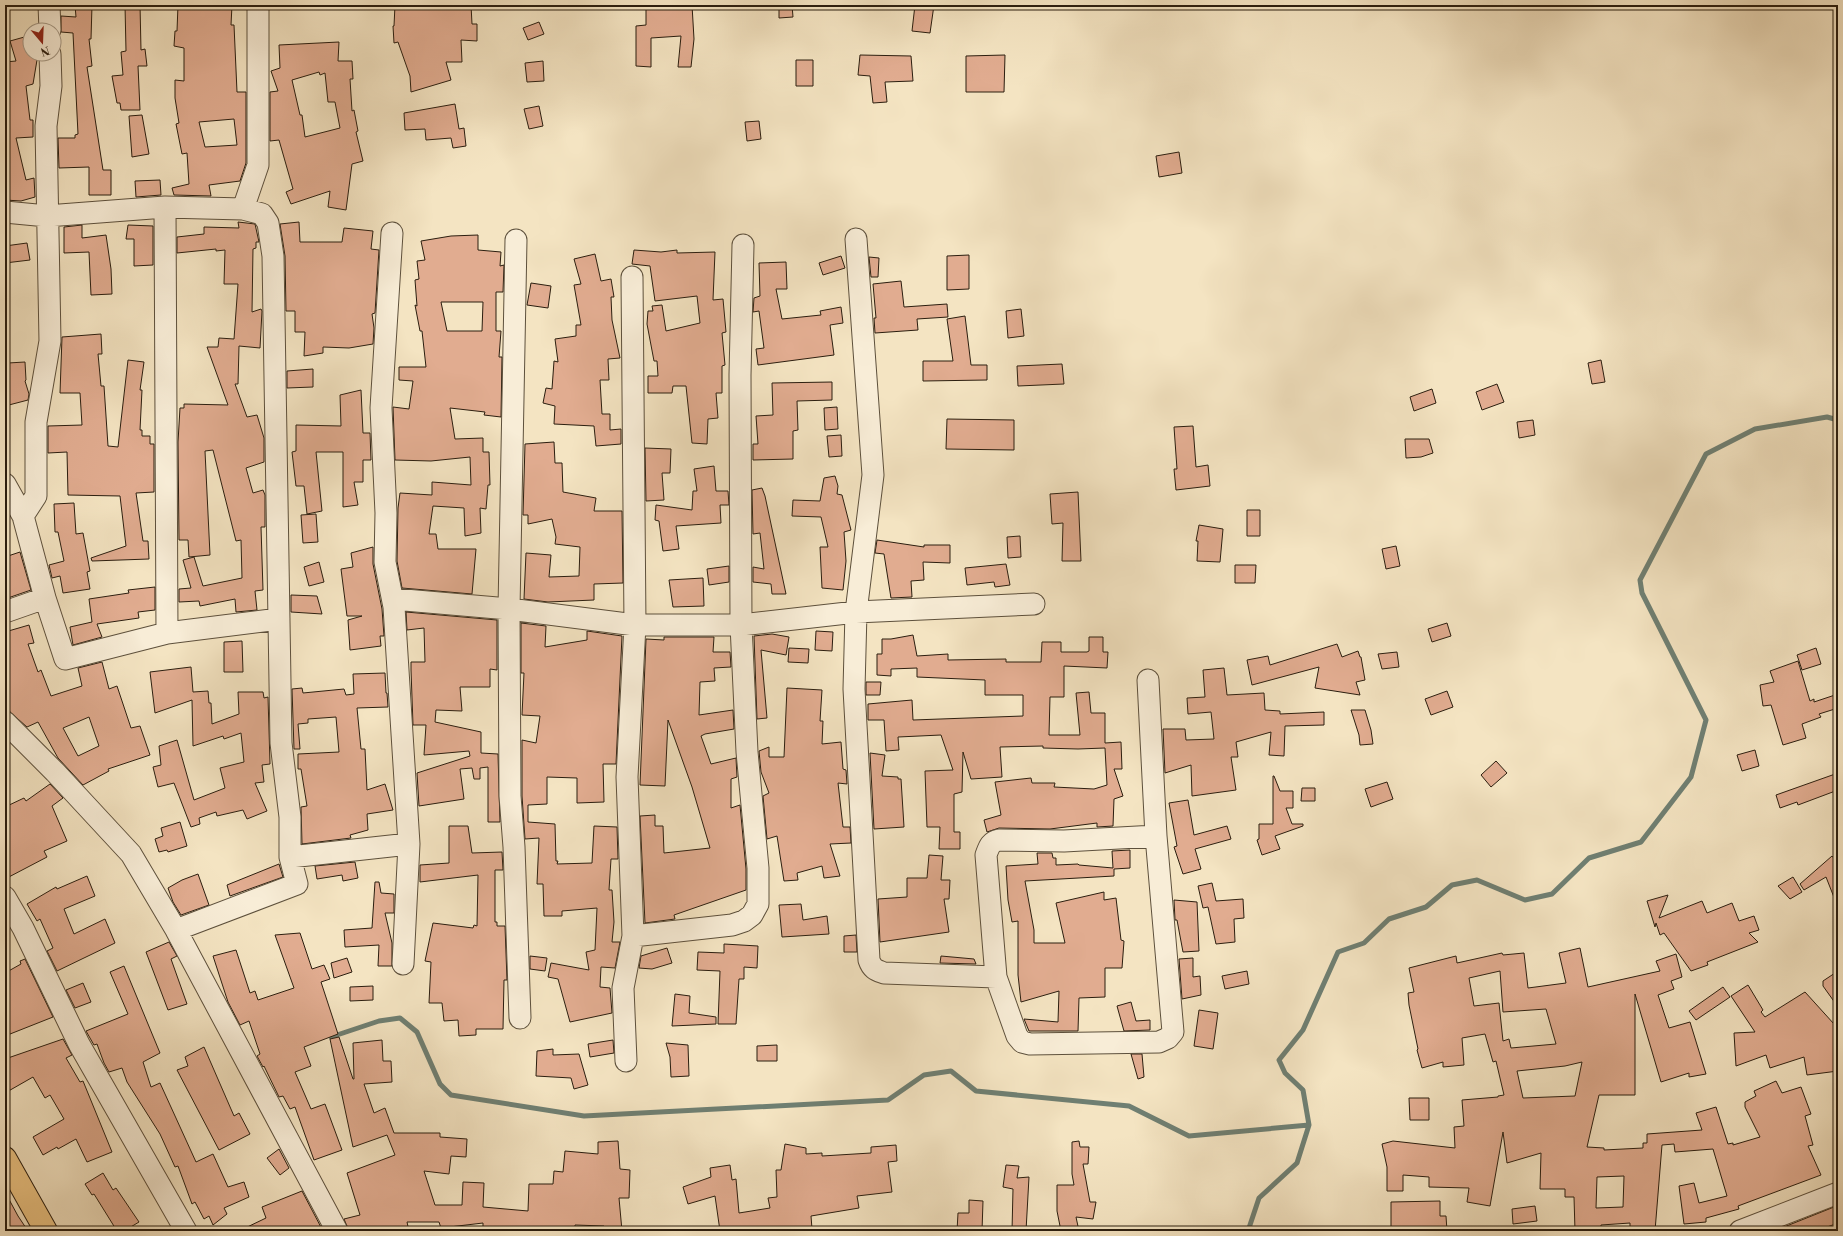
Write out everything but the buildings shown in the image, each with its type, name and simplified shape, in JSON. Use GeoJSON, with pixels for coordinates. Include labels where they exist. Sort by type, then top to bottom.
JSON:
{"type":"FeatureCollection","features":[{"type":"Feature","properties":{"kind":"main road"},"geometry":{"type":"LineString","coordinates":[[5,1158],[46,1231]]}},
{"type":"Feature","properties":{"kind":"street"},"geometry":{"type":"LineString","coordinates":[[49,5],[50,22]]}},
{"type":"Feature","properties":{"kind":"street"},"geometry":{"type":"LineString","coordinates":[[243,209],[258,165],[258,5]]}},
{"type":"Feature","properties":{"kind":"street"},"geometry":{"type":"LineString","coordinates":[[23,516],[36,496],[36,422],[50,341],[46,126],[51,86],[50,62]]}},
{"type":"Feature","properties":{"kind":"street"},"geometry":{"type":"LineString","coordinates":[[165,207],[167,633]]}},
{"type":"Feature","properties":{"kind":"street"},"geometry":{"type":"LineString","coordinates":[[5,212],[47,216],[165,207],[243,209],[262,214],[268,223],[273,256],[281,743],[290,817],[290,857],[297,884],[176,930]]}},
{"type":"Feature","properties":{"kind":"street"},"geometry":{"type":"LineString","coordinates":[[392,233],[381,408],[386,513],[385,562],[393,599],[409,844],[404,964]]}},
{"type":"Feature","properties":{"kind":"street"},"geometry":{"type":"LineString","coordinates":[[856,239],[873,475],[856,612],[854,689],[855,732],[869,960],[871,967],[884,973],[996,977]]}},
{"type":"Feature","properties":{"kind":"street"},"geometry":{"type":"LineString","coordinates":[[516,240],[509,609],[510,796],[514,846],[520,1018]]}},
{"type":"Feature","properties":{"kind":"street"},"geometry":{"type":"LineString","coordinates":[[633,936],[732,925],[744,921],[752,915],[758,904],[758,868],[747,752],[741,625],[740,375],[743,245]]}},
{"type":"Feature","properties":{"kind":"street"},"geometry":{"type":"LineString","coordinates":[[626,1061],[623,988],[633,936],[627,777],[635,625],[632,276]]}},
{"type":"Feature","properties":{"kind":"street"},"geometry":{"type":"LineString","coordinates":[[5,484],[23,516],[45,598],[65,659],[167,633],[279,619]]}},
{"type":"Feature","properties":{"kind":"street"},"geometry":{"type":"LineString","coordinates":[[5,612],[45,598]]}},
{"type":"Feature","properties":{"kind":"street"},"geometry":{"type":"LineString","coordinates":[[393,599],[509,609],[635,625],[741,625],[856,612],[1034,604]]}},
{"type":"Feature","properties":{"kind":"street"},"geometry":{"type":"LineString","coordinates":[[1148,680],[1156,836],[1173,1032],[1168,1038],[1159,1042],[1030,1044],[1022,1042],[1017,1036],[996,977],[986,855],[989,846],[993,842],[1004,840],[1064,841],[1156,836]]}},
{"type":"Feature","properties":{"kind":"street"},"geometry":{"type":"LineString","coordinates":[[5,722],[55,772],[131,854],[176,930],[337,1231]]}},
{"type":"Feature","properties":{"kind":"street"},"geometry":{"type":"LineString","coordinates":[[290,857],[409,844]]}},
{"type":"Feature","properties":{"kind":"street"},"geometry":{"type":"LineString","coordinates":[[5,897],[23,928],[78,1044],[186,1231]]}},
{"type":"Feature","properties":{"kind":"street"},"geometry":{"type":"LineString","coordinates":[[1740,1231],[1838,1193]]}},
{"type":"Feature","properties":{"kind":"waterway"},"geometry":{"type":"LineString","coordinates":[[1248,1231],[1259,1198],[1297,1163],[1309,1125],[1303,1090],[1285,1073],[1279,1060],[1303,1030],[1338,952],[1364,943],[1389,919],[1426,907],[1452,885],[1477,880],[1525,900],[1552,894],[1589,858],[1641,842],[1691,777],[1706,720],[1642,593],[1640,580],[1706,454],[1755,429],[1827,417],[1838,420]]}},
{"type":"Feature","properties":{"kind":"waterway"},"geometry":{"type":"LineString","coordinates":[[331,1037],[379,1021],[400,1018],[417,1032],[440,1084],[451,1095],[584,1116],[888,1100],[924,1075],[951,1071],[976,1091],[1129,1106],[1189,1136],[1309,1125]]}}]}
